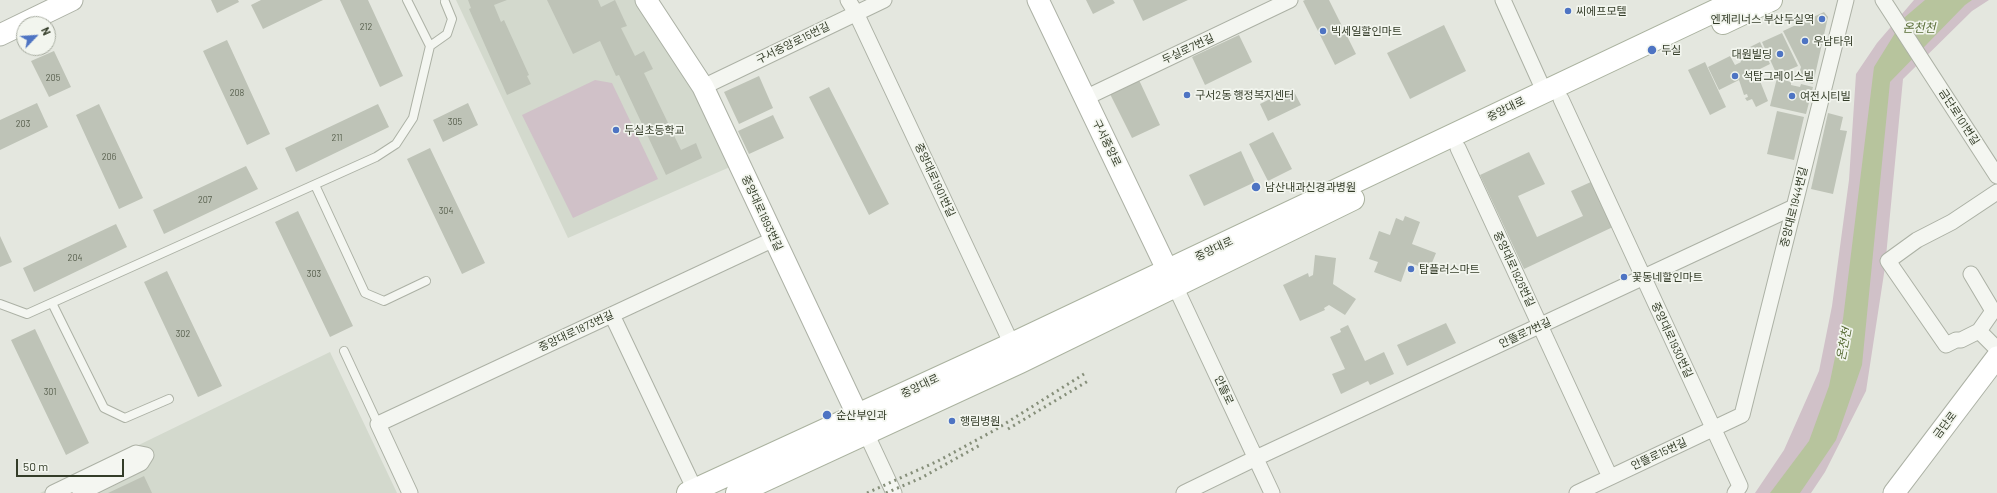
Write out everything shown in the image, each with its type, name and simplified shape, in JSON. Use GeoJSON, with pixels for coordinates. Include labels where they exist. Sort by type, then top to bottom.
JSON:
{"type":"FeatureCollection","features":[{"type":"Feature","properties":{"kind":"main road","name":"중앙대로"},"geometry":{"type":"LineString","coordinates":[[691,491],[862,424],[1016,353],[1553,95],[1738,0]]}},
{"type":"Feature","properties":{"kind":"main road","name":"중앙대로"},"geometry":{"type":"LineString","coordinates":[[1171,278],[1458,148],[1553,95],[1771,0]]}},
{"type":"Feature","properties":{"kind":"main road","name":"중앙대로"},"geometry":{"type":"LineString","coordinates":[[737,493],[862,424]]}},
{"type":"Feature","properties":{"kind":"street"},"geometry":{"type":"LineString","coordinates":[[0,35],[72,0]]}},
{"type":"Feature","properties":{"kind":"street","name":"중앙대로1893번길"},"geometry":{"type":"LineString","coordinates":[[646,0],[703,87],[862,424]]}},
{"type":"Feature","properties":{"kind":"street","name":"구서중앙로15번길"},"geometry":{"type":"LineString","coordinates":[[703,87],[852,6],[884,0]]}},
{"type":"Feature","properties":{"kind":"street","name":"구서중앙로"},"geometry":{"type":"LineString","coordinates":[[1038,0],[1171,278]]}},
{"type":"Feature","properties":{"kind":"street","name":"두실로7번길"},"geometry":{"type":"LineString","coordinates":[[1085,98],[1290,0]]}},
{"type":"Feature","properties":{"kind":"street","name":"중앙대로1930번길"},"geometry":{"type":"LineString","coordinates":[[1503,0],[1553,95],[1644,277],[1740,486],[1735,493]]}},
{"type":"Feature","properties":{"kind":"street","name":"중앙대로1944번길"},"geometry":{"type":"LineString","coordinates":[[1742,415],[1846,0]]}},
{"type":"Feature","properties":{"kind":"street","name":"금단로101번길"},"geometry":{"type":"LineString","coordinates":[[1883,0],[1997,176]]}},
{"type":"Feature","properties":{"kind":"street","name":"중앙대로1901번길"},"geometry":{"type":"LineString","coordinates":[[852,6],[1016,353]]}},
{"type":"Feature","properties":{"kind":"street","name":"중앙대로1926번길"},"geometry":{"type":"LineString","coordinates":[[1458,148],[1610,477]]}},
{"type":"Feature","properties":{"kind":"street"},"geometry":{"type":"LineString","coordinates":[[1970,274],[1993,311],[1979,331],[1961,340],[1956,340],[1946,345],[1888,261],[1917,240],[1952,222],[1997,192]]}},
{"type":"Feature","properties":{"kind":"street","name":"안뜰로7번길"},"geometry":{"type":"LineString","coordinates":[[1184,493],[1540,325],[1794,208]]}},
{"type":"Feature","properties":{"kind":"street","name":"중앙대로1873번길"},"geometry":{"type":"LineString","coordinates":[[378,424],[774,239]]}},
{"type":"Feature","properties":{"kind":"street","name":"안뜰로"},"geometry":{"type":"LineString","coordinates":[[1171,278],[1272,493]]}},
{"type":"Feature","properties":{"kind":"street"},"geometry":{"type":"LineString","coordinates":[[612,315],[691,491]]}},
{"type":"Feature","properties":{"kind":"street"},"geometry":{"type":"LineString","coordinates":[[1979,331],[1997,349]]}},
{"type":"Feature","properties":{"kind":"street","name":"금단로"},"geometry":{"type":"LineString","coordinates":[[1894,493],[1997,357]]}},
{"type":"Feature","properties":{"kind":"street","name":"안뜰로15번길"},"geometry":{"type":"LineString","coordinates":[[1577,493],[1742,415]]}},
{"type":"Feature","properties":{"kind":"street"},"geometry":{"type":"LineString","coordinates":[[378,424],[410,493]]}},
{"type":"Feature","properties":{"kind":"street"},"geometry":{"type":"LineString","coordinates":[[862,424],[894,493]]}},
{"type":"Feature","properties":{"kind":"street"},"geometry":{"type":"LineString","coordinates":[[54,493],[136,453],[146,455],[141,463],[80,493]]}},
{"type":"Feature","properties":{"kind":"lane"},"geometry":{"type":"LineString","coordinates":[[0,304],[27,314],[376,157],[396,144],[413,118],[430,46],[407,0]]}},
{"type":"Feature","properties":{"kind":"lane"},"geometry":{"type":"LineString","coordinates":[[430,46],[447,34],[452,19],[445,2]]}},
{"type":"Feature","properties":{"kind":"lane"},"geometry":{"type":"LineString","coordinates":[[315,185],[365,293],[384,301],[426,281]]}},
{"type":"Feature","properties":{"kind":"lane"},"geometry":{"type":"LineString","coordinates":[[52,303],[104,408],[125,418],[169,399]]}},
{"type":"Feature","properties":{"kind":"lane"},"geometry":{"type":"LineString","coordinates":[[344,351],[378,424]]}},
{"type":"Feature","properties":{"kind":"shaded area","name":"두실초등학교"},"geometry":{"type":"Polygon","coordinates":[[[456,0],[639,0],[699,92],[730,167],[568,238],[456,0]]]}},
{"type":"Feature","properties":{"kind":"shaded area"},"geometry":{"type":"Polygon","coordinates":[[[1914,0],[1989,0],[1972,11],[1903,79],[1885,267],[1866,391],[1825,472],[1811,493],[1755,493],[1784,450],[1819,371],[1832,306],[1849,180],[1856,74],[1877,43],[1914,0]]]}},
{"type":"Feature","properties":{"kind":"shaded area"},"geometry":{"type":"Polygon","coordinates":[[[595,80],[612,83],[658,179],[573,218],[522,115],[595,80]]]}},
{"type":"Feature","properties":{"kind":"shaded area"},"geometry":{"type":"Polygon","coordinates":[[[330,352],[397,493],[40,493],[330,352]]]}},
{"type":"Feature","properties":{"kind":"water","name":"온천천"},"geometry":{"type":"Polygon","coordinates":[[[1925,0],[1972,0],[1965,5],[1890,82],[1862,365],[1836,440],[1800,493],[1770,493],[1809,441],[1829,386],[1843,319],[1874,67],[1905,17],[1925,0]]]}},
{"type":"Feature","properties":{"kind":"building"},"geometry":{"type":"Polygon","coordinates":[[[211,0],[238,0],[239,2],[217,13],[211,0]]]}},
{"type":"Feature","properties":{"kind":"building"},"geometry":{"type":"Polygon","coordinates":[[[261,0],[323,0],[263,29],[251,5],[261,0]]]}},
{"type":"Feature","properties":{"kind":"building"},"geometry":{"type":"Polygon","coordinates":[[[340,0],[368,0],[403,76],[380,87],[340,0]]]}},
{"type":"Feature","properties":{"kind":"building"},"geometry":{"type":"Polygon","coordinates":[[[468,0],[507,0],[494,5],[501,22],[504,20],[529,75],[527,76],[531,84],[507,95],[469,9],[471,8],[468,0]]]}},
{"type":"Feature","properties":{"kind":"building"},"geometry":{"type":"Polygon","coordinates":[[[547,0],[598,0],[601,7],[615,0],[627,26],[621,28],[635,56],[644,51],[653,69],[644,73],[681,150],[696,143],[702,158],[666,175],[619,75],[616,76],[600,41],[573,54],[547,0]]]}},
{"type":"Feature","properties":{"kind":"building"},"geometry":{"type":"Polygon","coordinates":[[[1086,0],[1113,0],[1115,3],[1093,14],[1086,0]]]}},
{"type":"Feature","properties":{"kind":"building"},"geometry":{"type":"Polygon","coordinates":[[[1133,0],[1188,0],[1143,21],[1133,0]]]}},
{"type":"Feature","properties":{"kind":"building"},"geometry":{"type":"Polygon","coordinates":[[[1329,0],[1356,54],[1335,65],[1303,1],[1329,0]]]}},
{"type":"Feature","properties":{"kind":"building","name":"우남타워"},"geometry":{"type":"Polygon","coordinates":[[[1824,12],[1828,17],[1813,84],[1797,80],[1801,67],[1783,31],[1824,12]]]}},
{"type":"Feature","properties":{"kind":"building"},"geometry":{"type":"Polygon","coordinates":[[[1444,25],[1466,71],[1410,99],[1387,53],[1444,25]]]}},
{"type":"Feature","properties":{"kind":"building","name":"대원빌딩"},"geometry":{"type":"Polygon","coordinates":[[[1782,33],[1798,66],[1777,75],[1762,42],[1782,33]]]}},
{"type":"Feature","properties":{"kind":"building"},"geometry":{"type":"Polygon","coordinates":[[[1239,35],[1252,62],[1205,85],[1192,57],[1239,35]]]}},
{"type":"Feature","properties":{"kind":"building"},"geometry":{"type":"Polygon","coordinates":[[[227,40],[270,134],[247,145],[203,51],[227,40]]]}},
{"type":"Feature","properties":{"kind":"building","name":"석탑그레이스빌"},"geometry":{"type":"Polygon","coordinates":[[[1760,42],[1770,64],[1756,71],[1768,101],[1756,107],[1752,99],[1747,101],[1745,98],[1748,97],[1747,94],[1744,95],[1739,80],[1719,90],[1708,67],[1730,56],[1735,65],[1741,62],[1738,55],[1742,51],[1760,42]]]}},
{"type":"Feature","properties":{"kind":"building"},"geometry":{"type":"Polygon","coordinates":[[[56,55],[71,87],[49,97],[31,61],[42,56],[56,55]]]}},
{"type":"Feature","properties":{"kind":"building"},"geometry":{"type":"Polygon","coordinates":[[[1705,62],[1726,107],[1710,115],[1688,70],[1705,62]]]}},
{"type":"Feature","properties":{"kind":"building"},"geometry":{"type":"Polygon","coordinates":[[[759,76],[773,108],[739,124],[724,92],[759,76]]]}},
{"type":"Feature","properties":{"kind":"building","name":"여전시티빌"},"geometry":{"type":"Polygon","coordinates":[[[1777,78],[1791,82],[1791,85],[1800,87],[1801,84],[1813,87],[1806,114],[1770,106],[1777,78]]]}},
{"type":"Feature","properties":{"kind":"building"},"geometry":{"type":"Polygon","coordinates":[[[1139,80],[1160,125],[1132,138],[1110,94],[1139,80]]]}},
{"type":"Feature","properties":{"kind":"building"},"geometry":{"type":"Polygon","coordinates":[[[829,87],[889,204],[869,215],[809,97],[829,87]]]}},
{"type":"Feature","properties":{"kind":"building"},"geometry":{"type":"Polygon","coordinates":[[[1292,88],[1301,105],[1268,121],[1260,104],[1292,88]]]}},
{"type":"Feature","properties":{"kind":"building"},"geometry":{"type":"Polygon","coordinates":[[[37,103],[48,127],[0,150],[0,120],[37,103]]]}},
{"type":"Feature","properties":{"kind":"building"},"geometry":{"type":"Polygon","coordinates":[[[468,103],[478,125],[443,142],[433,120],[468,103]]]}},
{"type":"Feature","properties":{"kind":"building"},"geometry":{"type":"Polygon","coordinates":[[[99,104],[143,198],[119,209],[76,115],[99,104]]]}},
{"type":"Feature","properties":{"kind":"building"},"geometry":{"type":"Polygon","coordinates":[[[378,104],[389,127],[296,172],[285,148],[378,104]]]}},
{"type":"Feature","properties":{"kind":"building"},"geometry":{"type":"Polygon","coordinates":[[[1777,111],[1804,117],[1794,160],[1767,154],[1777,111]]]}},
{"type":"Feature","properties":{"kind":"building"},"geometry":{"type":"Polygon","coordinates":[[[1828,113],[1843,117],[1840,130],[1847,131],[1833,194],[1811,189],[1828,113]]]}},
{"type":"Feature","properties":{"kind":"building"},"geometry":{"type":"Polygon","coordinates":[[[773,115],[784,138],[749,154],[738,131],[773,115]]]}},
{"type":"Feature","properties":{"kind":"building"},"geometry":{"type":"Polygon","coordinates":[[[1273,132],[1292,169],[1268,181],[1249,144],[1273,132]]]}},
{"type":"Feature","properties":{"kind":"building"},"geometry":{"type":"Polygon","coordinates":[[[430,148],[485,263],[462,274],[407,159],[430,148]]]}},
{"type":"Feature","properties":{"kind":"building"},"geometry":{"type":"Polygon","coordinates":[[[1241,151],[1255,182],[1204,206],[1189,175],[1241,151]]]}},
{"type":"Feature","properties":{"kind":"building"},"geometry":{"type":"Polygon","coordinates":[[[1529,152],[1545,184],[1518,196],[1537,237],[1583,216],[1571,191],[1593,181],[1615,226],[1524,269],[1480,175],[1529,152]]]}},
{"type":"Feature","properties":{"kind":"building"},"geometry":{"type":"Polygon","coordinates":[[[246,166],[258,189],[164,234],[153,210],[246,166]]]}},
{"type":"Feature","properties":{"kind":"building"},"geometry":{"type":"Polygon","coordinates":[[[298,211],[353,326],[330,337],[275,222],[298,211]]]}},
{"type":"Feature","properties":{"kind":"building"},"geometry":{"type":"Polygon","coordinates":[[[1405,216],[1420,222],[1412,244],[1436,253],[1429,270],[1408,262],[1401,282],[1374,272],[1378,262],[1369,259],[1379,231],[1390,235],[1396,218],[1403,221],[1405,216]]]}},
{"type":"Feature","properties":{"kind":"building"},"geometry":{"type":"Polygon","coordinates":[[[116,224],[127,247],[34,292],[23,268],[116,224]]]}},
{"type":"Feature","properties":{"kind":"building"},"geometry":{"type":"Polygon","coordinates":[[[0,236],[12,262],[0,267],[0,236]]]}},
{"type":"Feature","properties":{"kind":"building"},"geometry":{"type":"Polygon","coordinates":[[[1315,255],[1336,258],[1333,284],[1356,299],[1345,315],[1329,305],[1324,308],[1325,310],[1300,321],[1283,285],[1308,273],[1309,277],[1313,275],[1315,255]]]}},
{"type":"Feature","properties":{"kind":"building"},"geometry":{"type":"Polygon","coordinates":[[[167,271],[222,386],[198,397],[144,282],[167,271]]]}},
{"type":"Feature","properties":{"kind":"building"},"geometry":{"type":"Polygon","coordinates":[[[1446,323],[1456,343],[1407,366],[1397,345],[1446,323]]]}},
{"type":"Feature","properties":{"kind":"building"},"geometry":{"type":"Polygon","coordinates":[[[1348,325],[1365,361],[1384,352],[1394,374],[1370,385],[1368,381],[1341,394],[1332,374],[1345,369],[1330,337],[1341,332],[1340,329],[1348,325]]]}},
{"type":"Feature","properties":{"kind":"building"},"geometry":{"type":"Polygon","coordinates":[[[35,329],[89,443],[66,455],[11,340],[35,329]]]}},
{"type":"Feature","properties":{"kind":"building"},"geometry":{"type":"Polygon","coordinates":[[[144,476],[152,493],[108,493],[144,476]]]}},
{"type":"Feature","properties":{"kind":"railway"},"geometry":{"type":"LineString","coordinates":[[867,493],[938,461],[995,430],[1084,374]]}},
{"type":"Feature","properties":{"kind":"railway"},"geometry":{"type":"LineString","coordinates":[[1008,429],[1088,381]]}},
{"type":"Feature","properties":{"kind":"railway"},"geometry":{"type":"LineString","coordinates":[[886,493],[921,478],[982,444]]}},
{"type":"Feature","properties":{"kind":"place","name":"씨에프모텔"},"geometry":{"type":"Point","coordinates":[1568,11]}},
{"type":"Feature","properties":{"kind":"place","name":"엔제리너스 부산두실역"},"geometry":{"type":"Point","coordinates":[1822,19]}},
{"type":"Feature","properties":{"kind":"place","name":"빅세일할인마트"},"geometry":{"type":"Point","coordinates":[1323,31]}},
{"type":"Feature","properties":{"kind":"place","name":"우남타워"},"geometry":{"type":"Point","coordinates":[1805,41]}},
{"type":"Feature","properties":{"kind":"place","name":"두실"},"geometry":{"type":"Point","coordinates":[1652,50]}},
{"type":"Feature","properties":{"kind":"place","name":"대원빌딩"},"geometry":{"type":"Point","coordinates":[1780,54]}},
{"type":"Feature","properties":{"kind":"place","name":"석탑그레이스빌"},"geometry":{"type":"Point","coordinates":[1735,76]}},
{"type":"Feature","properties":{"kind":"place","name":"구서2동 행정복지센터"},"geometry":{"type":"Point","coordinates":[1187,95]}},
{"type":"Feature","properties":{"kind":"place","name":"여전시티빌"},"geometry":{"type":"Point","coordinates":[1792,96]}},
{"type":"Feature","properties":{"kind":"place","name":"두실초등학교"},"geometry":{"type":"Point","coordinates":[616,130]}},
{"type":"Feature","properties":{"kind":"place","name":"남산내과신경과병원"},"geometry":{"type":"Point","coordinates":[1256,187]}},
{"type":"Feature","properties":{"kind":"place","name":"탑플러스마트"},"geometry":{"type":"Point","coordinates":[1411,269]}},
{"type":"Feature","properties":{"kind":"place","name":"꽃동네할인마트"},"geometry":{"type":"Point","coordinates":[1624,277]}},
{"type":"Feature","properties":{"kind":"place","name":"순산부인과"},"geometry":{"type":"Point","coordinates":[827,415]}},
{"type":"Feature","properties":{"kind":"place","name":"행림병원"},"geometry":{"type":"Point","coordinates":[952,421]}}]}
